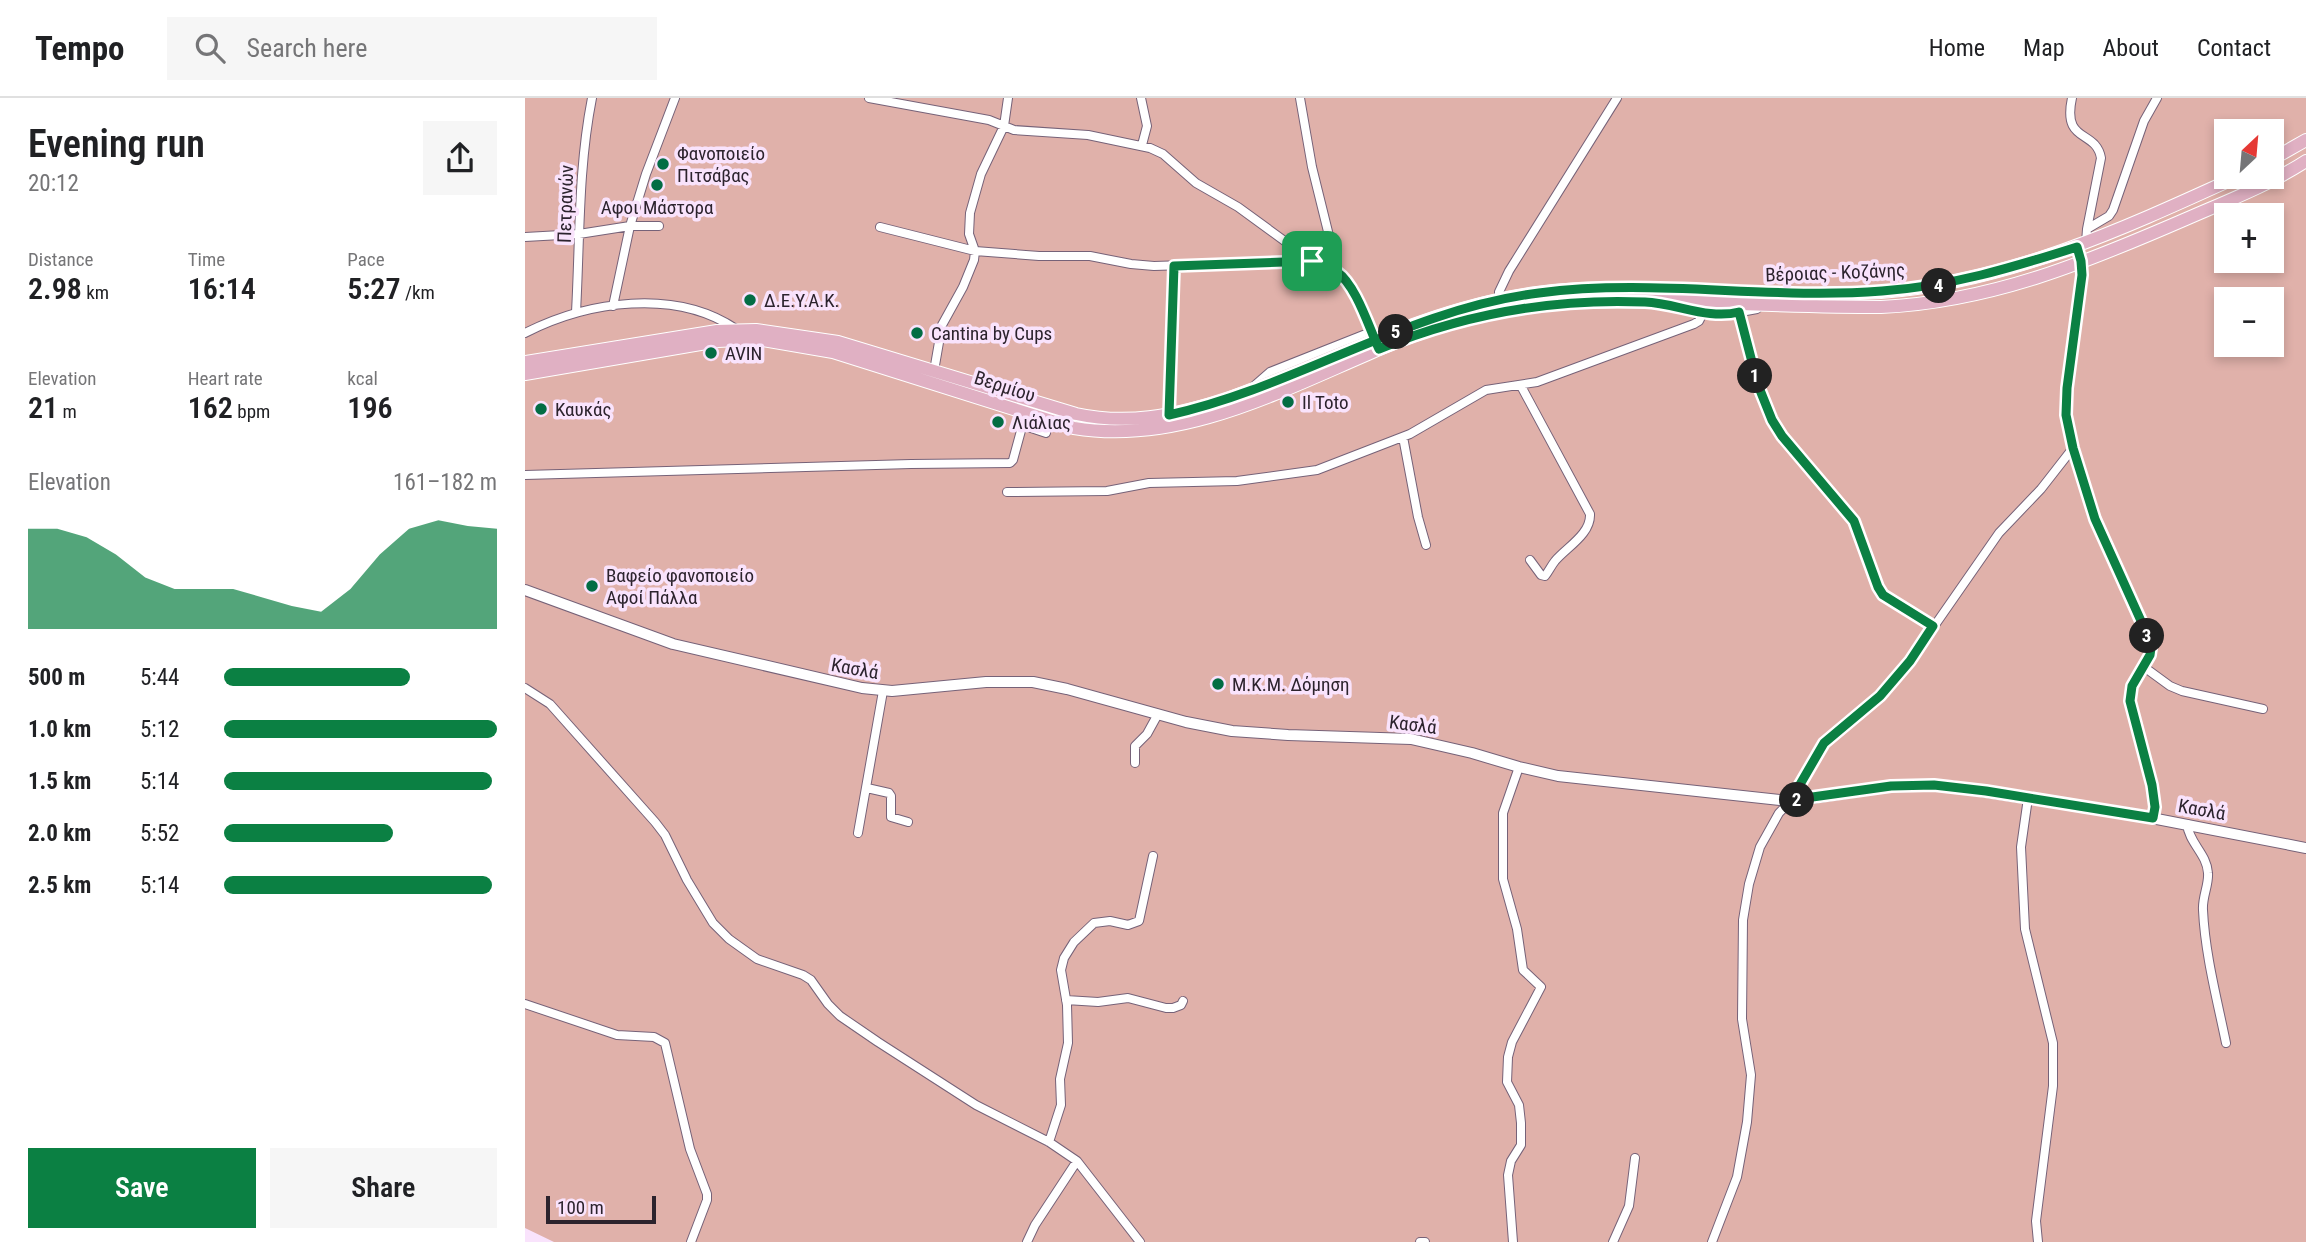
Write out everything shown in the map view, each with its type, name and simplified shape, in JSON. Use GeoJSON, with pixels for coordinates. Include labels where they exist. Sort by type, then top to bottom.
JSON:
{"type":"FeatureCollection","features":[{"type":"Feature","properties":{"kind":"main road"},"geometry":{"type":"LineString","coordinates":[[2284,153],[2306,140]]}},
{"type":"Feature","properties":{"kind":"main road","name":"Βέροιας - Κοζάνης"},"geometry":{"type":"LineString","coordinates":[[1501,305],[1647,302],[1881,307],[1945,301],[2010,287],[2081,261],[2248,192],[2306,161]]}},
{"type":"Feature","properties":{"kind":"main road","name":"Βέροιας - Κοζάνης"},"geometry":{"type":"LineString","coordinates":[[1501,305],[1538,293],[1609,288],[1779,294],[1905,289],[1961,281],[2006,270],[2081,245],[2214,187]]}},
{"type":"Feature","properties":{"kind":"main road","name":"Βερμίου"},"geometry":{"type":"LineString","coordinates":[[525,362],[736,329],[756,330],[813,337],[870,351],[1061,411],[1097,419],[1125,421],[1169,415],[1222,401],[1375,341],[1434,328],[1501,305]]}},
{"type":"Feature","properties":{"kind":"main road","name":"Βερμίου"},"geometry":{"type":"LineString","coordinates":[[525,374],[718,341],[746,339],[833,352],[1057,424],[1089,430],[1123,432],[1189,423],[1264,397],[1375,341]]}},
{"type":"Feature","properties":{"kind":"street","name":"Πετρανών"},"geometry":{"type":"LineString","coordinates":[[576,312],[581,169],[592,98]]}},
{"type":"Feature","properties":{"kind":"street"},"geometry":{"type":"LineString","coordinates":[[613,306],[630,226],[675,98]]}},
{"type":"Feature","properties":{"kind":"street"},"geometry":{"type":"LineString","coordinates":[[869,98],[989,120],[1014,130],[1088,135],[1128,145],[1142,145],[1163,154],[1188,177],[1238,208],[1312,261],[1338,272]]}},
{"type":"Feature","properties":{"kind":"street"},"geometry":{"type":"LineString","coordinates":[[934,370],[942,325],[970,272],[975,251],[969,233],[969,222],[977,185],[1004,126],[1008,98]]}},
{"type":"Feature","properties":{"kind":"street"},"geometry":{"type":"LineString","coordinates":[[1141,98],[1147,126],[1142,145]]}},
{"type":"Feature","properties":{"kind":"street"},"geometry":{"type":"LineString","coordinates":[[1300,98],[1312,167],[1338,272],[1354,295],[1375,341]]}},
{"type":"Feature","properties":{"kind":"street"},"geometry":{"type":"LineString","coordinates":[[1501,305],[1499,292],[1509,271],[1618,98]]}},
{"type":"Feature","properties":{"kind":"street"},"geometry":{"type":"LineString","coordinates":[[2071,98],[2069,116],[2074,130],[2097,147],[2101,158],[2087,229],[2081,245],[2082,275],[2066,415],[2073,448],[2095,519],[2151,648],[2144,667],[2132,686],[2130,701],[2152,785],[2155,807],[2153,818]]}},
{"type":"Feature","properties":{"kind":"street"},"geometry":{"type":"LineString","coordinates":[[2087,229],[2109,216],[2113,210],[2144,121],[2157,98]]}},
{"type":"Feature","properties":{"kind":"street"},"geometry":{"type":"LineString","coordinates":[[525,237],[579,234],[630,226],[659,226]]}},
{"type":"Feature","properties":{"kind":"street"},"geometry":{"type":"LineString","coordinates":[[880,227],[975,251],[1039,256],[1090,256],[1131,264],[1174,266],[1312,261]]}},
{"type":"Feature","properties":{"kind":"street"},"geometry":{"type":"LineString","coordinates":[[1169,415],[1174,266]]}},
{"type":"Feature","properties":{"kind":"street"},"geometry":{"type":"LineString","coordinates":[[1647,302],[1703,313],[1791,306]]}},
{"type":"Feature","properties":{"kind":"street"},"geometry":{"type":"LineString","coordinates":[[525,333],[576,312],[613,306],[663,304],[685,307],[716,318],[736,329],[746,339]]}},
{"type":"Feature","properties":{"kind":"street"},"geometry":{"type":"LineString","coordinates":[[1739,312],[1758,385],[1772,420],[1782,436],[1854,521],[1883,595],[1933,626]]}},
{"type":"Feature","properties":{"kind":"street"},"geometry":{"type":"LineString","coordinates":[[1007,492],[1102,492],[1149,483],[1251,480],[1317,470],[1427,426],[1486,390],[1501,386],[1521,386],[1594,363],[1695,324],[1703,313]]}},
{"type":"Feature","properties":{"kind":"street"},"geometry":{"type":"LineString","coordinates":[[1521,386],[1590,514],[1586,529],[1552,564],[1545,576],[1541,575],[1530,560]]}},
{"type":"Feature","properties":{"kind":"street"},"geometry":{"type":"LineString","coordinates":[[525,475],[1010,463],[1022,428],[1028,427],[1046,433]]}},
{"type":"Feature","properties":{"kind":"street"},"geometry":{"type":"LineString","coordinates":[[1403,437],[1426,545]]}},
{"type":"Feature","properties":{"kind":"street"},"geometry":{"type":"LineString","coordinates":[[1712,1242],[1741,1165],[1750,1096],[1750,1067],[1742,1019],[1743,929],[1746,898],[1760,847],[1824,743],[1880,696],[1910,661],[1999,533],[2041,489],[2073,448]]}},
{"type":"Feature","properties":{"kind":"street","name":"Κασλά"},"geometry":{"type":"LineString","coordinates":[[525,590],[673,644],[838,684],[883,691],[986,682],[1033,682],[1204,726],[1242,732],[1422,741],[1519,767],[1579,779],[1791,800],[1891,786],[1966,788],[2153,818],[2306,848]]}},
{"type":"Feature","properties":{"kind":"street"},"geometry":{"type":"LineString","coordinates":[[2144,667],[2182,691],[2263,709]]}},
{"type":"Feature","properties":{"kind":"street"},"geometry":{"type":"LineString","coordinates":[[525,688],[550,704],[655,822],[675,852],[687,880],[713,923],[729,939],[757,958],[811,980],[840,1016],[878,1042],[975,1105],[1049,1142],[1077,1161],[1140,1242]]}},
{"type":"Feature","properties":{"kind":"street"},"geometry":{"type":"LineString","coordinates":[[857,833],[883,691]]}},
{"type":"Feature","properties":{"kind":"street"},"geometry":{"type":"LineString","coordinates":[[1135,763],[1135,746],[1147,734],[1158,714]]}},
{"type":"Feature","properties":{"kind":"street"},"geometry":{"type":"LineString","coordinates":[[1513,1242],[1508,1175],[1511,1161],[1521,1145],[1521,1123],[1519,1105],[1507,1082],[1508,1057],[1512,1042],[1541,987],[1538,981],[1526,975],[1523,970],[1517,929],[1503,879],[1503,813],[1519,767]]}},
{"type":"Feature","properties":{"kind":"street"},"geometry":{"type":"LineString","coordinates":[[867,788],[889,793],[891,817],[908,822]]}},
{"type":"Feature","properties":{"kind":"street"},"geometry":{"type":"LineString","coordinates":[[2028,798],[2021,847],[2025,929],[2053,1043],[2053,1086],[2036,1221],[2038,1242]]}},
{"type":"Feature","properties":{"kind":"street"},"geometry":{"type":"LineString","coordinates":[[2187,824],[2188,834],[2207,866],[2209,875],[2203,905],[2205,936],[2226,1043]]}},
{"type":"Feature","properties":{"kind":"street"},"geometry":{"type":"LineString","coordinates":[[1049,1142],[1061,1105],[1060,1079],[1068,1034],[1061,970],[1067,951],[1094,923],[1110,921],[1128,925],[1139,922],[1153,856]]}},
{"type":"Feature","properties":{"kind":"street"},"geometry":{"type":"LineString","coordinates":[[1066,1000],[1098,1002],[1128,998],[1173,1008],[1181,1005],[1183,1001]]}},
{"type":"Feature","properties":{"kind":"street"},"geometry":{"type":"LineString","coordinates":[[525,1004],[617,1035],[654,1037],[664,1043],[690,1149],[707,1194],[691,1242]]}},
{"type":"Feature","properties":{"kind":"street"},"geometry":{"type":"LineString","coordinates":[[1613,1242],[1629,1206],[1635,1158]]}},
{"type":"Feature","properties":{"kind":"street"},"geometry":{"type":"LineString","coordinates":[[1027,1242],[1035,1225],[1077,1161]]}},
{"type":"Feature","properties":{"kind":"street"},"geometry":{"type":"LineString","coordinates":[[1420,1242],[1426,1242]]}},
{"type":"Feature","properties":{"kind":"shaded area"},"geometry":{"type":"Polygon","coordinates":[[[525,98],[2306,98],[2306,1242],[554,1242],[525,1228],[525,98]]]}},
{"type":"Feature","properties":{"kind":"place","name":"Φανοποιείο Πιτσάβας"},"geometry":{"type":"Point","coordinates":[663,164]}},
{"type":"Feature","properties":{"kind":"place","name":"Αφοι Μάστορα"},"geometry":{"type":"Point","coordinates":[657,185]}},
{"type":"Feature","properties":{"kind":"place","name":"Δ.Ε.Υ.Α.Κ."},"geometry":{"type":"Point","coordinates":[750,300]}},
{"type":"Feature","properties":{"kind":"place","name":"Cantina by Cups"},"geometry":{"type":"Point","coordinates":[917,333]}},
{"type":"Feature","properties":{"kind":"place","name":"AVIN"},"geometry":{"type":"Point","coordinates":[711,353]}},
{"type":"Feature","properties":{"kind":"place","name":"Il Toto"},"geometry":{"type":"Point","coordinates":[1288,402]}},
{"type":"Feature","properties":{"kind":"place","name":"Καυκάς"},"geometry":{"type":"Point","coordinates":[541,409]}},
{"type":"Feature","properties":{"kind":"place","name":"Λιάλιας"},"geometry":{"type":"Point","coordinates":[998,422]}},
{"type":"Feature","properties":{"kind":"place","name":"Βαφείο φανοποιείο Αφοί Πάλλα"},"geometry":{"type":"Point","coordinates":[592,586]}},
{"type":"Feature","properties":{"kind":"place","name":"Μ.Κ.Μ. Δόμηση"},"geometry":{"type":"Point","coordinates":[1218,684]}},
{"type":"Feature","properties":{"kind":"route"},"geometry":{"type":"LineString","coordinates":[[1312,261],[1174,266],[1169,415],[1249,391],[1375,341],[1428,318],[1499,299],[1609,288],[1791,294],[1879,292],[1961,281],[2006,270],[2077,247],[2082,275],[2066,415],[2084,488],[2095,519],[2151,648],[2148,660],[2132,686],[2130,701],[2152,785],[2155,807],[2153,818],[1934,785],[1891,786],[1791,800],[1824,743],[1880,696],[1910,661],[1933,626],[1883,595],[1851,516],[1782,436],[1772,420],[1762,400],[1739,312],[1703,313],[1647,302],[1539,305],[1468,318],[1379,349],[1375,341],[1354,295],[1347,282],[1338,272],[1312,261]]}}]}
